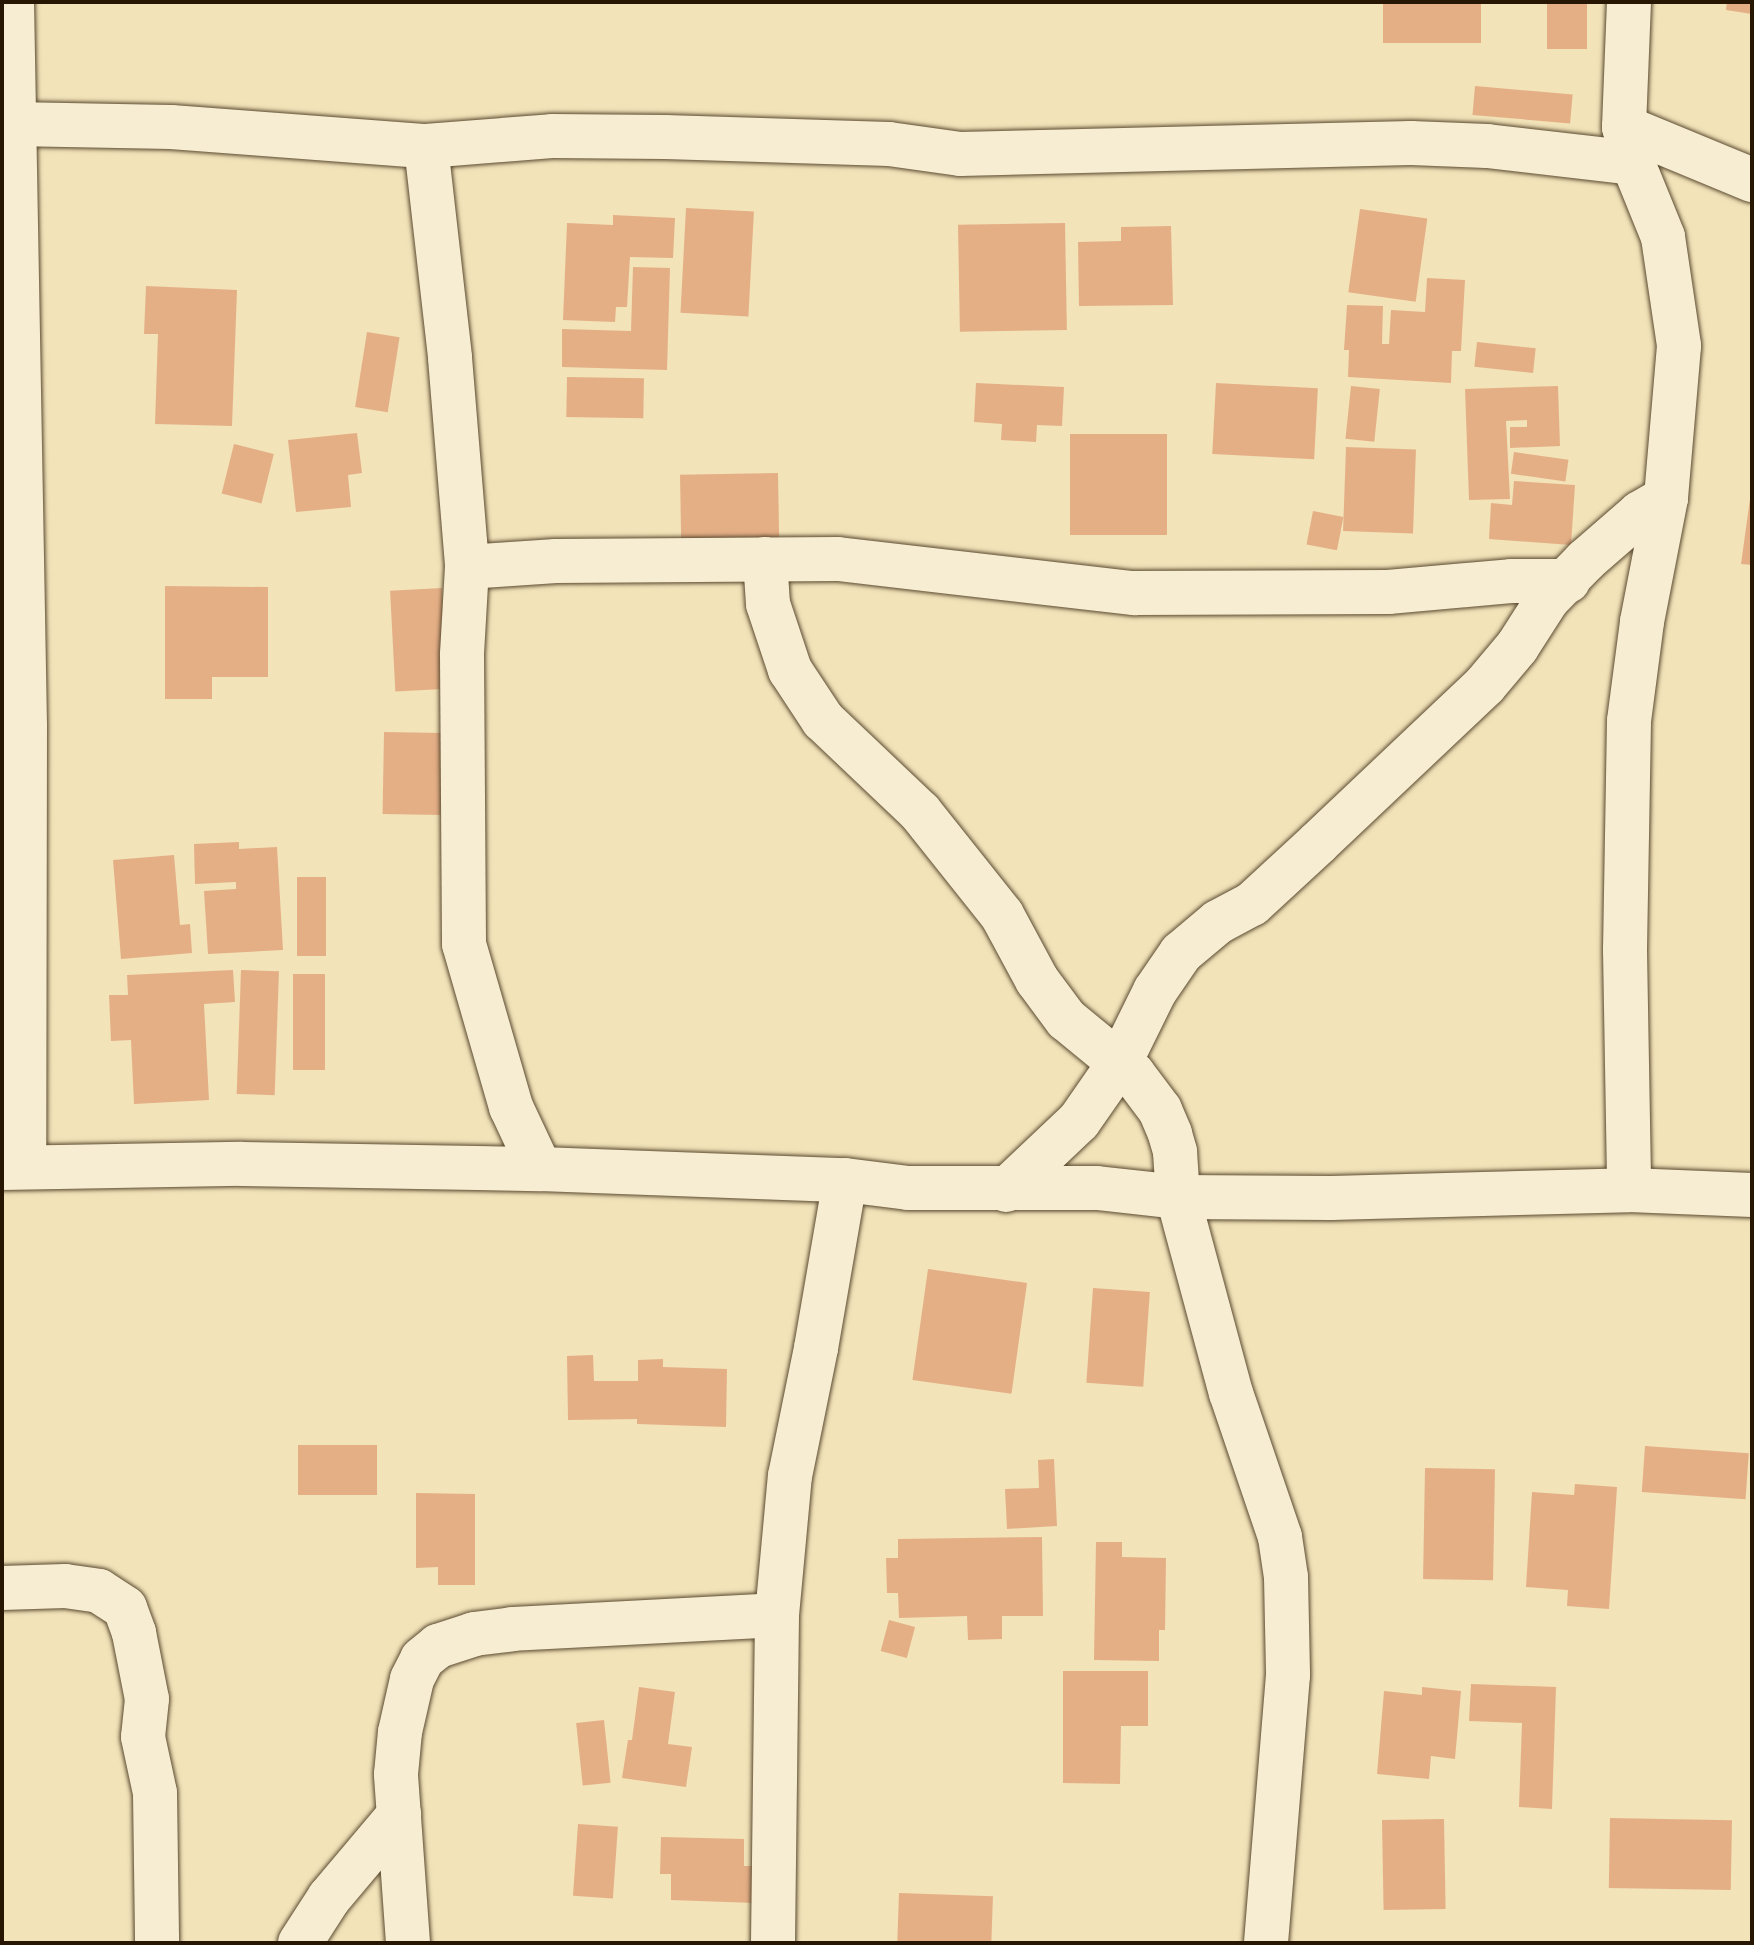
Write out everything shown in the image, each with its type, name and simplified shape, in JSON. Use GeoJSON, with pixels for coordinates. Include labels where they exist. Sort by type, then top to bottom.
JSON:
{"type":"FeatureCollection","features":[{"type":"Feature","properties":{"kind":"street"},"geometry":{"type":"LineString","coordinates":[[12,2],[13,1167],[242,1164],[540,1169],[845,1180],[908,1188],[1097,1188],[1178,1197],[1331,1198],[1629,1190],[1752,1195]]}},
{"type":"Feature","properties":{"kind":"street"},"geometry":{"type":"LineString","coordinates":[[1629,2],[1628,145],[1663,237],[1679,346],[1666,498],[1642,622],[1629,721],[1625,950],[1629,1190]]}},
{"type":"Feature","properties":{"kind":"street"},"geometry":{"type":"LineString","coordinates":[[13,124],[217,130],[426,146],[552,136],[889,144],[960,154],[1411,143],[1628,145],[1752,180]]}},
{"type":"Feature","properties":{"kind":"street"},"geometry":{"type":"LineString","coordinates":[[426,146],[454,390],[467,567],[462,655],[464,944],[511,1107],[540,1169]]}},
{"type":"Feature","properties":{"kind":"street"},"geometry":{"type":"LineString","coordinates":[[1006,1190],[1079,1121],[1120,1062],[1155,991],[1181,953],[1218,922],[1252,904],[1485,685],[1517,647],[1547,600],[1615,533],[1666,498]]}},
{"type":"Feature","properties":{"kind":"street"},"geometry":{"type":"LineString","coordinates":[[765,559],[768,604],[790,670],[823,720],[920,812],[1002,915],[1037,980],[1066,1019],[1120,1062],[1146,1089],[1160,1110],[1175,1152],[1178,1197],[1231,1393],[1280,1537],[1286,1577],[1288,1675],[1266,1943]]}},
{"type":"Feature","properties":{"kind":"street"},"geometry":{"type":"LineString","coordinates":[[467,567],[571,561],[838,559],[1134,593],[1388,592],[1511,581],[1568,581]]}},
{"type":"Feature","properties":{"kind":"street"},"geometry":{"type":"LineString","coordinates":[[773,1943],[777,1615],[790,1476],[845,1180]]}},
{"type":"Feature","properties":{"kind":"street"},"geometry":{"type":"LineString","coordinates":[[2,1588],[65,1586],[99,1591],[125,1608],[134,1633],[147,1699],[143,1737],[155,1793],[157,1943]]}},
{"type":"Feature","properties":{"kind":"street"},"geometry":{"type":"LineString","coordinates":[[408,1943],[396,1774],[400,1732],[412,1679],[422,1659],[438,1646],[474,1634],[512,1629],[777,1615]]}},
{"type":"Feature","properties":{"kind":"street"},"geometry":{"type":"LineString","coordinates":[[300,1943],[329,1898],[399,1815]]}},
{"type":"Feature","properties":{"kind":"building"},"geometry":{"type":"Polygon","coordinates":[[[1383,2],[1481,2],[1481,43],[1383,43],[1383,2]]]}},
{"type":"Feature","properties":{"kind":"building"},"geometry":{"type":"Polygon","coordinates":[[[1547,2],[1587,2],[1587,49],[1547,49],[1547,2]]]}},
{"type":"Feature","properties":{"kind":"building"},"geometry":{"type":"Polygon","coordinates":[[[1727,2],[1752,2],[1752,14],[1726,10],[1727,2]]]}},
{"type":"Feature","properties":{"kind":"building"},"geometry":{"type":"Polygon","coordinates":[[[1475,86],[1573,95],[1570,123],[1472,115],[1475,86]]]}},
{"type":"Feature","properties":{"kind":"building"},"geometry":{"type":"Polygon","coordinates":[[[686,208],[754,212],[748,316],[681,313],[686,208]]]}},
{"type":"Feature","properties":{"kind":"building"},"geometry":{"type":"Polygon","coordinates":[[[1360,209],[1427,218],[1416,302],[1348,292],[1360,209]]]}},
{"type":"Feature","properties":{"kind":"building"},"geometry":{"type":"Polygon","coordinates":[[[613,215],[675,218],[673,258],[630,257],[627,307],[616,307],[615,322],[563,320],[567,223],[613,225],[613,215]]]}},
{"type":"Feature","properties":{"kind":"building"},"geometry":{"type":"Polygon","coordinates":[[[1065,223],[1067,330],[960,332],[958,225],[1065,223]]]}},
{"type":"Feature","properties":{"kind":"building"},"geometry":{"type":"Polygon","coordinates":[[[1171,226],[1173,305],[1079,306],[1078,242],[1121,241],[1121,227],[1171,226]]]}},
{"type":"Feature","properties":{"kind":"building"},"geometry":{"type":"Polygon","coordinates":[[[633,267],[670,268],[667,370],[562,367],[562,329],[631,331],[633,267]]]}},
{"type":"Feature","properties":{"kind":"building"},"geometry":{"type":"Polygon","coordinates":[[[1427,278],[1465,280],[1461,351],[1452,351],[1451,383],[1348,377],[1349,350],[1344,350],[1347,305],[1383,306],[1382,344],[1389,344],[1391,310],[1425,312],[1427,278]]]}},
{"type":"Feature","properties":{"kind":"building"},"geometry":{"type":"Polygon","coordinates":[[[146,286],[237,290],[232,426],[155,424],[158,334],[144,334],[146,286]]]}},
{"type":"Feature","properties":{"kind":"building"},"geometry":{"type":"Polygon","coordinates":[[[367,332],[400,337],[388,412],[355,407],[367,332]]]}},
{"type":"Feature","properties":{"kind":"building"},"geometry":{"type":"Polygon","coordinates":[[[1477,342],[1536,348],[1533,373],[1474,367],[1477,342]]]}},
{"type":"Feature","properties":{"kind":"building"},"geometry":{"type":"Polygon","coordinates":[[[567,377],[644,378],[643,418],[566,417],[567,377]]]}},
{"type":"Feature","properties":{"kind":"building"},"geometry":{"type":"Polygon","coordinates":[[[976,383],[1064,387],[1062,426],[1037,425],[1036,442],[1001,440],[1002,424],[974,422],[976,383]]]}},
{"type":"Feature","properties":{"kind":"building"},"geometry":{"type":"Polygon","coordinates":[[[1216,383],[1318,388],[1314,459],[1212,454],[1216,383]]]}},
{"type":"Feature","properties":{"kind":"building"},"geometry":{"type":"Polygon","coordinates":[[[1351,386],[1380,389],[1374,442],[1345,439],[1351,386]]]}},
{"type":"Feature","properties":{"kind":"building"},"geometry":{"type":"Polygon","coordinates":[[[1558,386],[1560,446],[1510,448],[1510,427],[1527,427],[1527,420],[1506,421],[1510,499],[1469,500],[1465,389],[1558,386]]]}},
{"type":"Feature","properties":{"kind":"building"},"geometry":{"type":"Polygon","coordinates":[[[357,433],[362,473],[348,475],[351,507],[296,512],[288,440],[357,433]]]}},
{"type":"Feature","properties":{"kind":"building"},"geometry":{"type":"Polygon","coordinates":[[[1070,434],[1167,434],[1167,535],[1070,535],[1070,434]]]}},
{"type":"Feature","properties":{"kind":"building"},"geometry":{"type":"Polygon","coordinates":[[[234,444],[274,454],[261,503],[222,493],[234,444]]]}},
{"type":"Feature","properties":{"kind":"building"},"geometry":{"type":"Polygon","coordinates":[[[1346,447],[1416,449],[1413,533],[1343,531],[1346,447]]]}},
{"type":"Feature","properties":{"kind":"building"},"geometry":{"type":"Polygon","coordinates":[[[1514,452],[1568,460],[1565,481],[1511,474],[1514,452]]]}},
{"type":"Feature","properties":{"kind":"building"},"geometry":{"type":"Polygon","coordinates":[[[778,473],[779,537],[681,539],[680,475],[778,473]]]}},
{"type":"Feature","properties":{"kind":"building"},"geometry":{"type":"Polygon","coordinates":[[[1514,481],[1575,485],[1571,545],[1489,539],[1491,503],[1512,505],[1514,481]]]}},
{"type":"Feature","properties":{"kind":"building"},"geometry":{"type":"Polygon","coordinates":[[[1752,499],[1752,565],[1741,564],[1752,499]]]}},
{"type":"Feature","properties":{"kind":"building"},"geometry":{"type":"Polygon","coordinates":[[[1313,511],[1343,517],[1337,550],[1307,544],[1313,511]]]}},
{"type":"Feature","properties":{"kind":"building"},"geometry":{"type":"Polygon","coordinates":[[[165,586],[268,587],[268,677],[212,677],[212,699],[165,699],[165,586]]]}},
{"type":"Feature","properties":{"kind":"building"},"geometry":{"type":"Polygon","coordinates":[[[442,588],[447,689],[395,692],[390,591],[442,588]]]}},
{"type":"Feature","properties":{"kind":"building"},"geometry":{"type":"Polygon","coordinates":[[[384,732],[442,733],[441,815],[383,814],[384,732]]]}},
{"type":"Feature","properties":{"kind":"building"},"geometry":{"type":"Polygon","coordinates":[[[239,842],[239,849],[277,847],[283,950],[208,954],[204,891],[236,889],[236,882],[195,884],[194,844],[239,842]]]}},
{"type":"Feature","properties":{"kind":"building"},"geometry":{"type":"Polygon","coordinates":[[[174,855],[180,925],[190,924],[192,953],[121,959],[113,860],[174,855]]]}},
{"type":"Feature","properties":{"kind":"building"},"geometry":{"type":"Polygon","coordinates":[[[297,877],[326,877],[326,956],[297,956],[297,877]]]}},
{"type":"Feature","properties":{"kind":"building"},"geometry":{"type":"Polygon","coordinates":[[[233,970],[235,1002],[204,1004],[209,1100],[134,1104],[131,1040],[111,1041],[109,995],[128,995],[127,975],[233,970]]]}},
{"type":"Feature","properties":{"kind":"building"},"geometry":{"type":"Polygon","coordinates":[[[241,970],[279,971],[275,1095],[237,1094],[241,970]]]}},
{"type":"Feature","properties":{"kind":"building"},"geometry":{"type":"Polygon","coordinates":[[[293,974],[325,974],[325,1070],[293,1070],[293,974]]]}},
{"type":"Feature","properties":{"kind":"building"},"geometry":{"type":"Polygon","coordinates":[[[928,1269],[1027,1283],[1011,1394],[912,1380],[928,1269]]]}},
{"type":"Feature","properties":{"kind":"building"},"geometry":{"type":"Polygon","coordinates":[[[1093,1288],[1150,1292],[1143,1387],[1086,1383],[1093,1288]]]}},
{"type":"Feature","properties":{"kind":"building"},"geometry":{"type":"Polygon","coordinates":[[[593,1355],[594,1381],[638,1381],[638,1360],[663,1359],[663,1367],[727,1369],[726,1427],[637,1424],[637,1419],[568,1420],[567,1356],[593,1355]]]}},
{"type":"Feature","properties":{"kind":"building"},"geometry":{"type":"Polygon","coordinates":[[[298,1445],[377,1445],[377,1495],[298,1495],[298,1445]]]}},
{"type":"Feature","properties":{"kind":"building"},"geometry":{"type":"Polygon","coordinates":[[[1645,1446],[1749,1453],[1746,1499],[1642,1492],[1645,1446]]]}},
{"type":"Feature","properties":{"kind":"building"},"geometry":{"type":"Polygon","coordinates":[[[1054,1459],[1057,1526],[1007,1529],[1005,1489],[1039,1488],[1038,1460],[1054,1459]]]}},
{"type":"Feature","properties":{"kind":"building"},"geometry":{"type":"Polygon","coordinates":[[[1425,1468],[1495,1469],[1493,1580],[1423,1579],[1425,1468]]]}},
{"type":"Feature","properties":{"kind":"building"},"geometry":{"type":"Polygon","coordinates":[[[1575,1484],[1617,1487],[1609,1609],[1567,1606],[1568,1590],[1526,1587],[1532,1492],[1574,1495],[1575,1484]]]}},
{"type":"Feature","properties":{"kind":"building"},"geometry":{"type":"Polygon","coordinates":[[[416,1493],[475,1494],[475,1585],[438,1585],[438,1567],[416,1568],[416,1493]]]}},
{"type":"Feature","properties":{"kind":"building"},"geometry":{"type":"Polygon","coordinates":[[[1042,1537],[1043,1616],[1002,1616],[1002,1639],[968,1640],[967,1616],[899,1618],[898,1593],[887,1593],[886,1558],[898,1558],[898,1539],[1042,1537]]]}},
{"type":"Feature","properties":{"kind":"building"},"geometry":{"type":"Polygon","coordinates":[[[1096,1542],[1122,1542],[1122,1557],[1166,1558],[1165,1630],[1159,1630],[1159,1661],[1094,1660],[1096,1542]]]}},
{"type":"Feature","properties":{"kind":"building"},"geometry":{"type":"Polygon","coordinates":[[[889,1620],[915,1627],[907,1658],[881,1651],[889,1620]]]}},
{"type":"Feature","properties":{"kind":"building"},"geometry":{"type":"Polygon","coordinates":[[[1063,1671],[1148,1671],[1148,1726],[1121,1726],[1120,1784],[1063,1783],[1063,1671]]]}},
{"type":"Feature","properties":{"kind":"building"},"geometry":{"type":"Polygon","coordinates":[[[1471,1684],[1556,1687],[1552,1809],[1519,1807],[1522,1723],[1469,1721],[1471,1684]]]}},
{"type":"Feature","properties":{"kind":"building"},"geometry":{"type":"Polygon","coordinates":[[[639,1687],[675,1692],[668,1744],[692,1747],[686,1787],[622,1778],[628,1740],[632,1740],[639,1687]]]}},
{"type":"Feature","properties":{"kind":"building"},"geometry":{"type":"Polygon","coordinates":[[[1422,1687],[1461,1691],[1455,1759],[1431,1756],[1429,1779],[1377,1774],[1384,1691],[1422,1695],[1422,1687]]]}},
{"type":"Feature","properties":{"kind":"building"},"geometry":{"type":"Polygon","coordinates":[[[604,1720],[611,1783],[583,1786],[576,1723],[604,1720]]]}},
{"type":"Feature","properties":{"kind":"building"},"geometry":{"type":"Polygon","coordinates":[[[1610,1818],[1732,1820],[1731,1890],[1609,1888],[1610,1818]]]}},
{"type":"Feature","properties":{"kind":"building"},"geometry":{"type":"Polygon","coordinates":[[[1444,1819],[1446,1909],[1384,1910],[1382,1820],[1444,1819]]]}},
{"type":"Feature","properties":{"kind":"building"},"geometry":{"type":"Polygon","coordinates":[[[578,1824],[618,1827],[613,1899],[573,1896],[578,1824]]]}},
{"type":"Feature","properties":{"kind":"building"},"geometry":{"type":"Polygon","coordinates":[[[661,1837],[744,1839],[744,1866],[756,1866],[755,1903],[671,1900],[671,1874],[660,1874],[661,1837]]]}},
{"type":"Feature","properties":{"kind":"building"},"geometry":{"type":"Polygon","coordinates":[[[899,1893],[993,1896],[991,1943],[897,1943],[899,1893]]]}}]}
